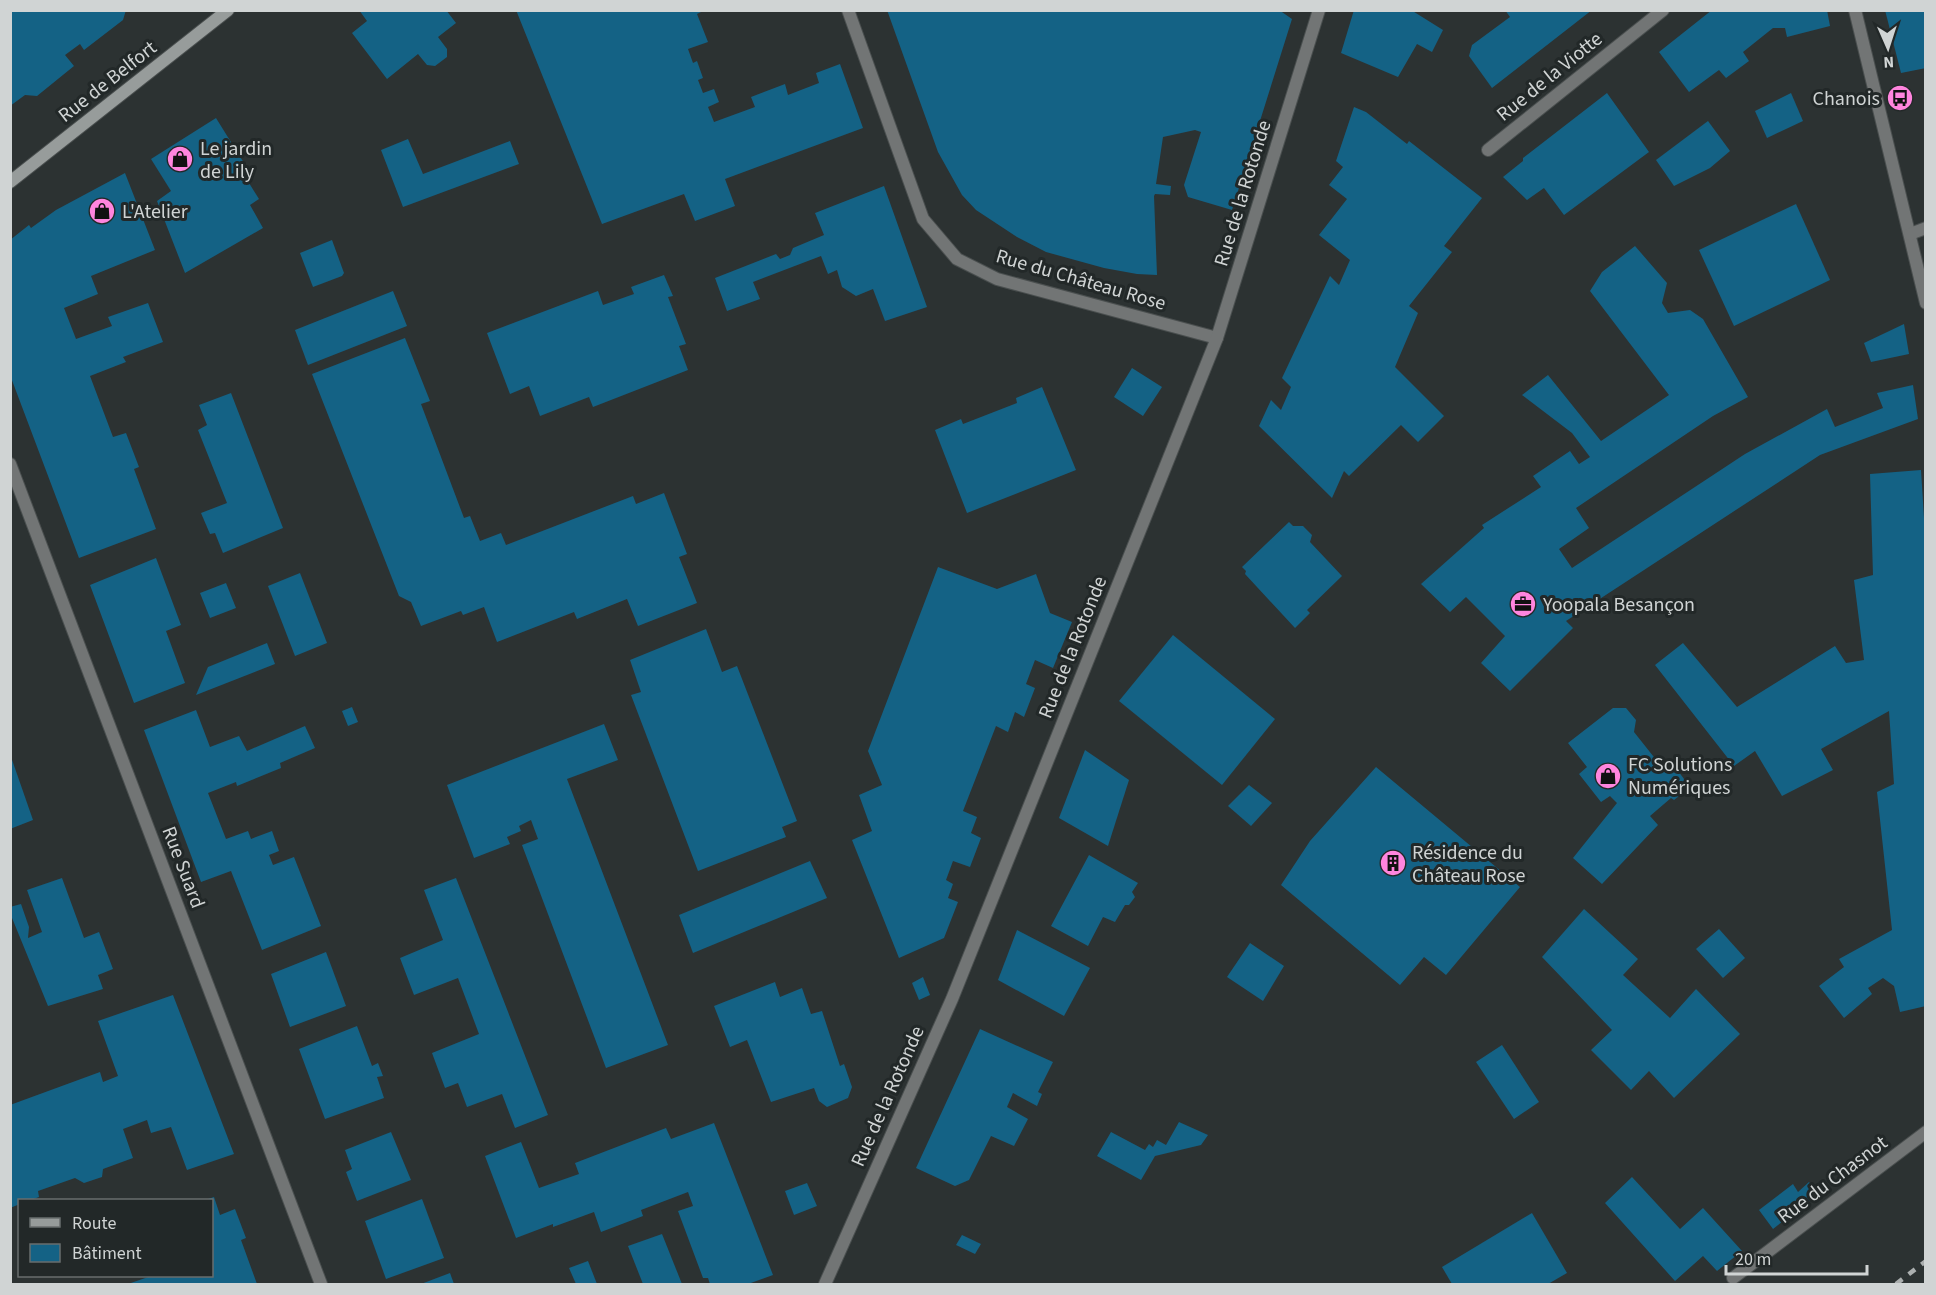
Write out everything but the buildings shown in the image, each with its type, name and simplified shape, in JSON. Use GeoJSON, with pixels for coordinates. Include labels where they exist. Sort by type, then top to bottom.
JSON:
{"type":"FeatureCollection","features":[{"type":"Feature","properties":{"kind":"main road","name":"Rue de Belfort"},"geometry":{"type":"LineString","coordinates":[[10,182],[228,10]]}},
{"type":"Feature","properties":{"kind":"street","name":"Rue du Château Rose"},"geometry":{"type":"LineString","coordinates":[[848,10],[923,219],[957,259],[997,279],[1217,338]]}},
{"type":"Feature","properties":{"kind":"street","name":"Rue de la Rotonde"},"geometry":{"type":"LineString","coordinates":[[825,1284],[956,988],[1217,338],[1319,10]]}},
{"type":"Feature","properties":{"kind":"street","name":"Rue de la Viotte"},"geometry":{"type":"LineString","coordinates":[[1488,150],[1663,10]]}},
{"type":"Feature","properties":{"kind":"street"},"geometry":{"type":"LineString","coordinates":[[1855,10],[1926,303]]}},
{"type":"Feature","properties":{"kind":"street"},"geometry":{"type":"LineString","coordinates":[[1910,234],[1926,228]]}},
{"type":"Feature","properties":{"kind":"street","name":"Rue Suard"},"geometry":{"type":"LineString","coordinates":[[10,464],[321,1284]]}},
{"type":"Feature","properties":{"kind":"street","name":"Rue du Chasnot"},"geometry":{"type":"LineString","coordinates":[[1733,1278],[1926,1132]]}},
{"type":"Feature","properties":{"kind":"railway"},"geometry":{"type":"LineString","coordinates":[[1896,1284],[1926,1261]]}},
{"type":"Feature","properties":{"kind":"place","name":"Chanois"},"geometry":{"type":"Point","coordinates":[1900,98]}},
{"type":"Feature","properties":{"kind":"place","name":"Le jardin de Lily"},"geometry":{"type":"Point","coordinates":[180,159]}},
{"type":"Feature","properties":{"kind":"place","name":"L'Atelier"},"geometry":{"type":"Point","coordinates":[102,211]}},
{"type":"Feature","properties":{"kind":"place","name":"Yoopala Besançon"},"geometry":{"type":"Point","coordinates":[1523,604]}},
{"type":"Feature","properties":{"kind":"place","name":"FC Solutions Numériques"},"geometry":{"type":"Point","coordinates":[1608,776]}},
{"type":"Feature","properties":{"kind":"place","name":"Résidence du Château Rose"},"geometry":{"type":"Point","coordinates":[1393,863]}}]}
